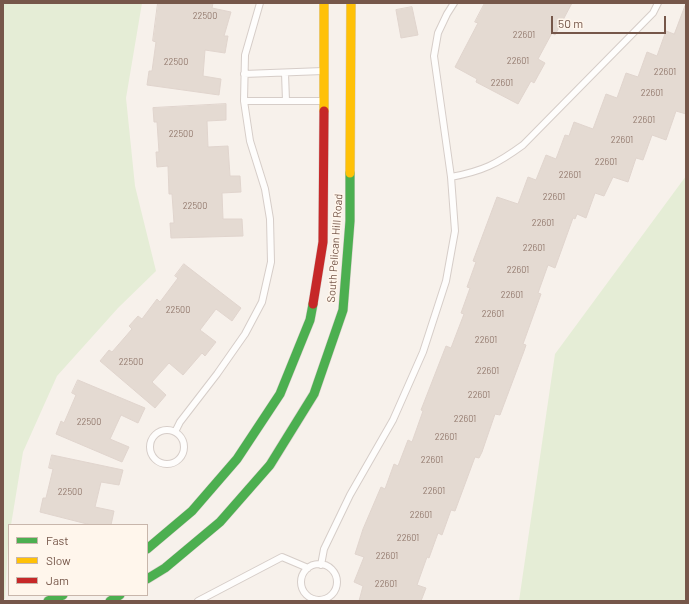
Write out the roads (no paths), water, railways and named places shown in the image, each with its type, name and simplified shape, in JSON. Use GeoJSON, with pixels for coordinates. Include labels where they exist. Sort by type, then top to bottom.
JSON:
{"type":"FeatureCollection","features":[{"type":"Feature","properties":{"kind":"street","name":"South Pelican Hill Road"},"geometry":{"type":"LineString","coordinates":[[148,548],[192,511],[237,459],[280,394],[310,320],[323,242],[325,101],[331,87],[325,71],[324,3]]}},
{"type":"Feature","properties":{"kind":"street","name":"South Pelican Hill Road"},"geometry":{"type":"LineString","coordinates":[[148,578],[165,568],[220,522],[270,465],[314,394],[343,310],[350,221],[351,3]]}},
{"type":"Feature","properties":{"kind":"street"},"geometry":{"type":"LineString","coordinates":[[331,87],[351,88]]}},
{"type":"Feature","properties":{"kind":"street"},"geometry":{"type":"LineString","coordinates":[[48,601],[60,596]]}},
{"type":"Feature","properties":{"kind":"lane"},"geometry":{"type":"LineString","coordinates":[[175,432],[180,422],[217,374],[245,334],[262,302],[271,262],[270,219],[265,189],[250,141],[244,101],[245,55],[260,3]]}},
{"type":"Feature","properties":{"kind":"lane"},"geometry":{"type":"LineString","coordinates":[[321,565],[327,543],[350,495],[393,420],[423,352],[446,281],[455,231],[451,177],[434,56],[438,33],[446,14],[454,3]]}},
{"type":"Feature","properties":{"kind":"lane"},"geometry":{"type":"LineString","coordinates":[[451,177],[476,172],[499,163],[523,146],[653,13],[658,3]]}},
{"type":"Feature","properties":{"kind":"lane"},"geometry":{"type":"LineString","coordinates":[[244,74],[325,71]]}},
{"type":"Feature","properties":{"kind":"lane"},"geometry":{"type":"LineString","coordinates":[[285,73],[286,101]]}},
{"type":"Feature","properties":{"kind":"lane"},"geometry":{"type":"LineString","coordinates":[[244,101],[325,101]]}},
{"type":"Feature","properties":{"kind":"lane"},"geometry":{"type":"LineString","coordinates":[[165,430],[175,432],[180,436],[184,443],[184,451],[180,459],[174,464],[166,465],[158,462],[151,452],[152,440],[157,433],[165,430]]}},
{"type":"Feature","properties":{"kind":"lane"},"geometry":{"type":"LineString","coordinates":[[198,601],[282,557],[308,568]]}},
{"type":"Feature","properties":{"kind":"lane"},"geometry":{"type":"LineString","coordinates":[[317,564],[321,565],[327,566],[334,572],[337,582],[334,592],[326,600],[316,600],[307,595],[304,591],[302,586],[302,576],[308,568],[317,564]]}}]}
